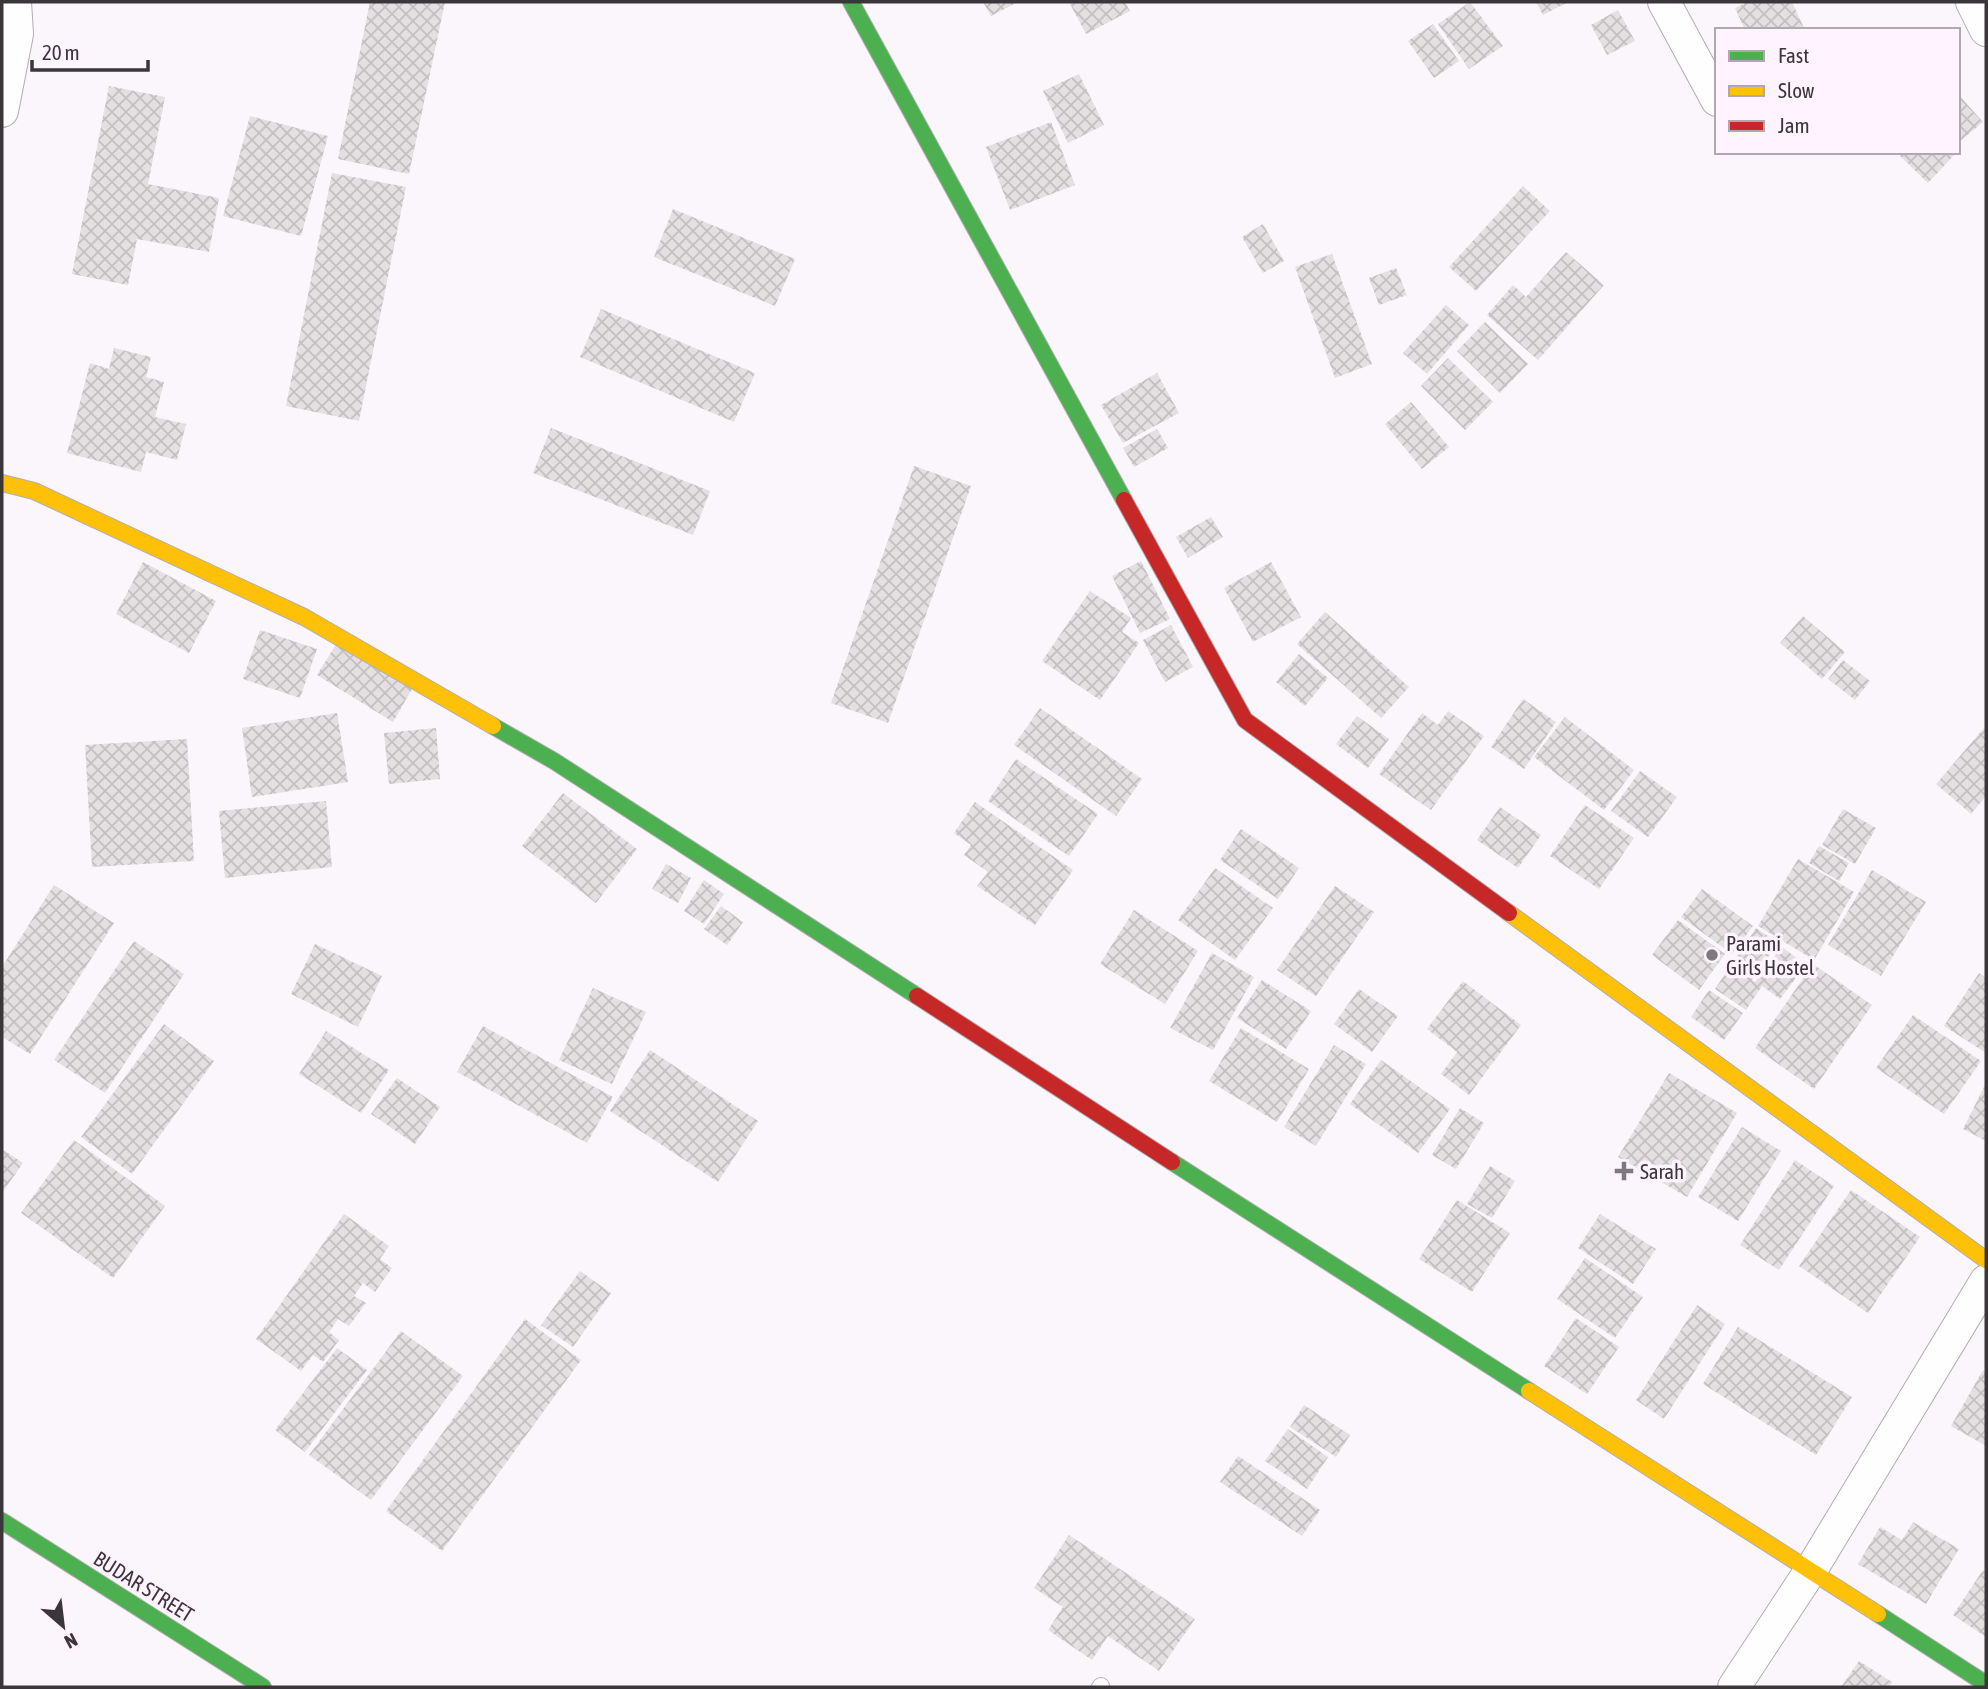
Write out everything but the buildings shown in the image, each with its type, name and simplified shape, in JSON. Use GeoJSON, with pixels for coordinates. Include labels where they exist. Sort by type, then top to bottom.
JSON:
{"type":"FeatureCollection","features":[{"type":"Feature","properties":{"kind":"street"},"geometry":{"type":"LineString","coordinates":[[2,111],[17,34],[15,2]]}},
{"type":"Feature","properties":{"kind":"street"},"geometry":{"type":"LineString","coordinates":[[852,2],[1245,720],[1986,1260]]}},
{"type":"Feature","properties":{"kind":"street"},"geometry":{"type":"LineString","coordinates":[[1664,2],[1715,96]]}},
{"type":"Feature","properties":{"kind":"street"},"geometry":{"type":"LineString","coordinates":[[1972,2],[1986,30]]}},
{"type":"Feature","properties":{"kind":"street"},"geometry":{"type":"LineString","coordinates":[[2,483],[34,491],[304,617],[554,761],[1366,1287],[1986,1684]]}},
{"type":"Feature","properties":{"kind":"street"},"geometry":{"type":"LineString","coordinates":[[1734,1687],[1811,1570],[1986,1281]]}},
{"type":"Feature","properties":{"kind":"street","name":"BUDAR STREET"},"geometry":{"type":"LineString","coordinates":[[2,1521],[263,1687]]}},
{"type":"Feature","properties":{"kind":"traffic: fast"},"geometry":{"type":"LineString","coordinates":[[851,2],[1124,500]]}},
{"type":"Feature","properties":{"kind":"traffic: fast"},"geometry":{"type":"LineString","coordinates":[[493,726],[554,761],[917,996]]}},
{"type":"Feature","properties":{"kind":"traffic: fast"},"geometry":{"type":"LineString","coordinates":[[1172,1162],[1529,1391]]}},
{"type":"Feature","properties":{"kind":"traffic: fast"},"geometry":{"type":"LineString","coordinates":[[2,1521],[263,1687]]}},
{"type":"Feature","properties":{"kind":"traffic: fast"},"geometry":{"type":"LineString","coordinates":[[1878,1614],[1986,1684]]}},
{"type":"Feature","properties":{"kind":"traffic: slow"},"geometry":{"type":"LineString","coordinates":[[2,483],[34,491],[304,617],[493,726]]}},
{"type":"Feature","properties":{"kind":"traffic: slow"},"geometry":{"type":"LineString","coordinates":[[1509,913],[1986,1260]]}},
{"type":"Feature","properties":{"kind":"traffic: slow"},"geometry":{"type":"LineString","coordinates":[[1529,1391],[1878,1614]]}},
{"type":"Feature","properties":{"kind":"traffic: jam"},"geometry":{"type":"LineString","coordinates":[[1124,500],[1245,720],[1509,913]]}},
{"type":"Feature","properties":{"kind":"traffic: jam"},"geometry":{"type":"LineString","coordinates":[[917,996],[1172,1162]]}},
{"type":"Feature","properties":{"kind":"place","name":"Parami Girls Hostel"},"geometry":{"type":"Point","coordinates":[1712,955]}},
{"type":"Feature","properties":{"kind":"place","name":"Sarah"},"geometry":{"type":"Point","coordinates":[1624,1171]}}]}
